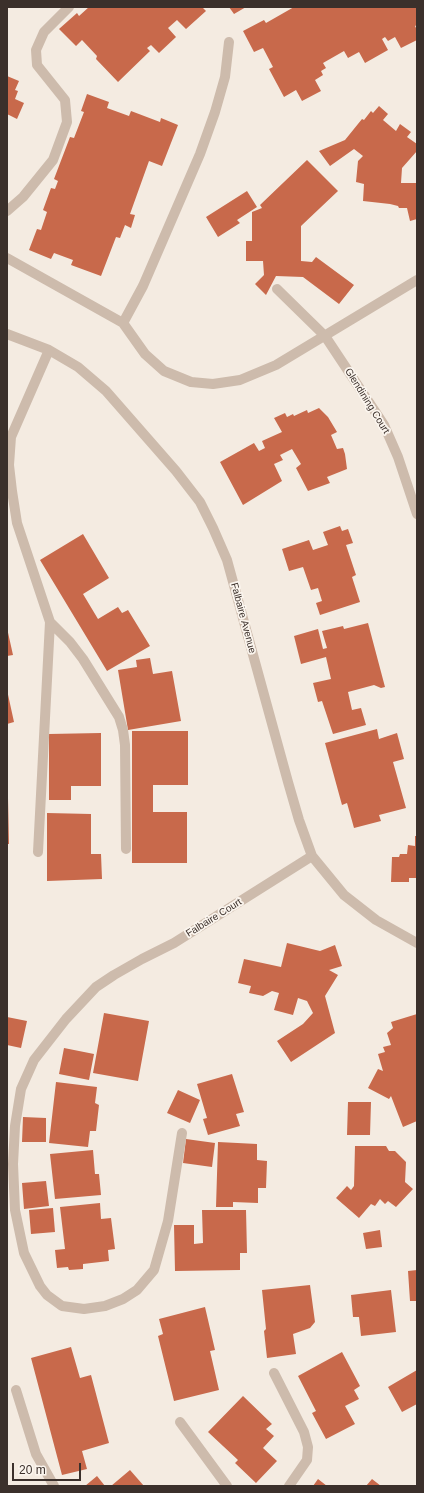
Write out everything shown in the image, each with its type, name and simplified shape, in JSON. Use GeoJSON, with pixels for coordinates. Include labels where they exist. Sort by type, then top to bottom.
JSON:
{"type":"FeatureCollection","features":[{"type":"Feature","properties":{"kind":"street"},"geometry":{"type":"LineString","coordinates":[[7,211],[23,197],[53,160],[67,122],[65,100],[37,65],[36,50],[44,32],[69,7]]}},
{"type":"Feature","properties":{"kind":"street"},"geometry":{"type":"LineString","coordinates":[[123,323],[143,286],[200,154],[215,112],[225,77],[229,42]]}},
{"type":"Feature","properties":{"kind":"street"},"geometry":{"type":"LineString","coordinates":[[7,258],[123,323],[145,354],[164,371],[191,382],[213,384],[240,380],[276,365],[417,280]]}},
{"type":"Feature","properties":{"kind":"street","name":"Glendining Court"},"geometry":{"type":"LineString","coordinates":[[277,289],[325,336],[384,426],[398,457],[417,514]]}},
{"type":"Feature","properties":{"kind":"street","name":"Falbaire Avenue"},"geometry":{"type":"LineString","coordinates":[[7,334],[50,350],[78,367],[106,391],[176,471],[200,502],[227,560],[288,782],[299,820],[312,856],[344,895],[376,920],[417,943]]}},
{"type":"Feature","properties":{"kind":"street"},"geometry":{"type":"LineString","coordinates":[[38,852],[50,622],[17,523],[9,465],[9,437],[50,350]]}},
{"type":"Feature","properties":{"kind":"street"},"geometry":{"type":"LineString","coordinates":[[50,622],[70,642],[83,659],[118,717],[124,745],[126,849]]}},
{"type":"Feature","properties":{"kind":"street","name":"Falbaire Court"},"geometry":{"type":"LineString","coordinates":[[182,1133],[168,1221],[154,1270],[137,1290],[122,1300],[105,1306],[84,1309],[62,1306],[47,1295],[40,1286],[24,1253],[15,1210],[13,1164],[15,1126],[21,1089],[34,1060],[66,1019],[96,988],[114,975],[174,943],[312,856]]}},
{"type":"Feature","properties":{"kind":"street"},"geometry":{"type":"LineString","coordinates":[[274,1373],[304,1432],[308,1447],[307,1460],[289,1486]]}},
{"type":"Feature","properties":{"kind":"street"},"geometry":{"type":"LineString","coordinates":[[16,1390],[36,1454],[54,1486]]}},
{"type":"Feature","properties":{"kind":"street"},"geometry":{"type":"LineString","coordinates":[[180,1422],[227,1486]]}},
{"type":"Feature","properties":{"kind":"building"},"geometry":{"type":"Polygon","coordinates":[[[89,7],[202,7],[206,11],[186,29],[177,20],[168,28],[176,37],[159,53],[151,45],[147,48],[150,51],[118,82],[96,59],[97,56],[82,40],[76,46],[59,29],[77,13],[79,16],[89,7]]]}},
{"type":"Feature","properties":{"kind":"building"},"geometry":{"type":"Polygon","coordinates":[[[229,7],[246,7],[234,14],[229,7]]]}},
{"type":"Feature","properties":{"kind":"building"},"geometry":{"type":"Polygon","coordinates":[[[294,7],[417,7],[417,25],[415,26],[417,30],[417,40],[401,48],[395,37],[388,41],[385,37],[382,39],[388,50],[365,63],[359,52],[348,58],[344,51],[323,63],[326,68],[321,71],[323,75],[315,80],[321,91],[302,101],[296,90],[284,97],[269,69],[273,67],[263,48],[254,52],[243,31],[264,20],[266,23],[294,7]]]}},
{"type":"Feature","properties":{"kind":"building"},"geometry":{"type":"Polygon","coordinates":[[[7,76],[19,81],[15,90],[18,91],[15,99],[24,103],[17,119],[7,114],[7,76]]]}},
{"type":"Feature","properties":{"kind":"building"},"geometry":{"type":"Polygon","coordinates":[[[87,94],[109,102],[107,108],[129,116],[131,111],[160,122],[161,118],[178,125],[162,166],[149,161],[130,214],[135,215],[131,228],[125,225],[120,238],[116,237],[101,276],[71,265],[73,260],[54,253],[51,259],[29,250],[37,229],[41,230],[47,212],[43,210],[51,188],[55,189],[58,181],[54,179],[70,137],[74,138],[84,112],[81,111],[87,94]]]}},
{"type":"Feature","properties":{"kind":"building"},"geometry":{"type":"Polygon","coordinates":[[[379,106],[388,114],[383,120],[396,131],[400,124],[411,132],[407,137],[417,144],[417,151],[402,168],[401,183],[417,183],[417,219],[410,221],[407,208],[399,208],[398,206],[390,204],[363,201],[364,184],[356,182],[358,161],[363,156],[354,149],[330,166],[319,151],[345,140],[362,119],[364,120],[371,111],[373,113],[379,106]]]}},
{"type":"Feature","properties":{"kind":"building"},"geometry":{"type":"Polygon","coordinates":[[[307,160],[338,191],[301,226],[301,261],[312,262],[316,257],[354,285],[339,304],[303,277],[276,276],[266,295],[255,284],[264,275],[263,261],[246,261],[246,241],[252,241],[252,212],[262,208],[260,205],[307,160]]]}},
{"type":"Feature","properties":{"kind":"building"},"geometry":{"type":"Polygon","coordinates":[[[247,191],[257,207],[237,220],[240,223],[218,237],[206,217],[247,191]]]}},
{"type":"Feature","properties":{"kind":"building"},"geometry":{"type":"Polygon","coordinates":[[[319,408],[328,417],[337,432],[331,435],[337,449],[343,448],[347,469],[327,477],[330,483],[308,491],[296,468],[301,464],[292,449],[280,455],[283,460],[274,464],[282,481],[243,505],[220,462],[254,443],[259,451],[265,448],[262,441],[282,432],[274,418],[285,413],[287,417],[293,414],[294,416],[307,410],[308,413],[319,408]]]}},
{"type":"Feature","properties":{"kind":"building"},"geometry":{"type":"Polygon","coordinates":[[[340,526],[342,531],[348,529],[353,543],[346,545],[356,575],[352,577],[360,602],[320,615],[316,603],[322,601],[318,588],[311,590],[303,567],[289,571],[282,549],[309,540],[313,550],[328,545],[323,532],[340,526]]]}},
{"type":"Feature","properties":{"kind":"building"},"geometry":{"type":"Polygon","coordinates":[[[83,534],[109,578],[83,594],[98,619],[118,607],[122,613],[128,610],[150,646],[107,671],[40,560],[83,534]]]}},
{"type":"Feature","properties":{"kind":"building"},"geometry":{"type":"Polygon","coordinates":[[[368,623],[385,687],[381,688],[374,685],[348,692],[352,710],[361,708],[366,725],[333,734],[322,701],[318,702],[313,683],[331,679],[326,657],[301,664],[294,636],[318,629],[323,649],[327,648],[322,631],[343,626],[344,629],[368,623]]]}},
{"type":"Feature","properties":{"kind":"building"},"geometry":{"type":"Polygon","coordinates":[[[7,628],[13,655],[7,656],[7,628]]]}},
{"type":"Feature","properties":{"kind":"building"},"geometry":{"type":"Polygon","coordinates":[[[150,658],[153,674],[172,671],[181,721],[128,730],[118,670],[137,667],[136,660],[150,658]]]}},
{"type":"Feature","properties":{"kind":"building"},"geometry":{"type":"Polygon","coordinates":[[[7,690],[14,722],[7,724],[7,690]]]}},
{"type":"Feature","properties":{"kind":"building"},"geometry":{"type":"Polygon","coordinates":[[[377,729],[379,739],[397,733],[404,759],[393,762],[406,808],[379,815],[381,821],[354,828],[347,803],[342,805],[325,743],[377,729]]]}},
{"type":"Feature","properties":{"kind":"building"},"geometry":{"type":"Polygon","coordinates":[[[132,731],[188,731],[188,785],[153,785],[153,812],[187,812],[187,863],[132,863],[132,731]]]}},
{"type":"Feature","properties":{"kind":"building"},"geometry":{"type":"Polygon","coordinates":[[[101,733],[101,786],[71,786],[71,800],[49,800],[49,734],[101,733]]]}},
{"type":"Feature","properties":{"kind":"building"},"geometry":{"type":"Polygon","coordinates":[[[8,798],[9,844],[7,844],[8,798]]]}},
{"type":"Feature","properties":{"kind":"building"},"geometry":{"type":"Polygon","coordinates":[[[47,813],[91,814],[91,854],[101,854],[102,879],[47,881],[47,813]]]}},
{"type":"Feature","properties":{"kind":"building"},"geometry":{"type":"Polygon","coordinates":[[[415,836],[417,836],[417,878],[409,878],[409,882],[391,882],[392,857],[399,857],[400,854],[407,854],[408,845],[415,846],[415,836]]]}},
{"type":"Feature","properties":{"kind":"building"},"geometry":{"type":"Polygon","coordinates":[[[287,943],[320,951],[335,945],[342,966],[329,970],[338,975],[325,996],[335,1033],[291,1062],[277,1041],[303,1024],[313,1013],[307,1001],[298,998],[293,1015],[274,1010],[279,993],[272,991],[263,996],[249,993],[251,986],[238,983],[244,959],[281,967],[287,943]]]}},
{"type":"Feature","properties":{"kind":"building"},"geometry":{"type":"Polygon","coordinates":[[[104,1013],[149,1021],[138,1081],[93,1073],[104,1013]]]}},
{"type":"Feature","properties":{"kind":"building"},"geometry":{"type":"Polygon","coordinates":[[[417,1014],[417,1121],[403,1127],[391,1096],[389,1099],[368,1088],[378,1069],[383,1071],[378,1054],[385,1052],[383,1047],[391,1045],[387,1033],[393,1028],[391,1022],[417,1014]]]}},
{"type":"Feature","properties":{"kind":"building"},"geometry":{"type":"Polygon","coordinates":[[[7,1017],[27,1021],[21,1048],[7,1045],[7,1017]]]}},
{"type":"Feature","properties":{"kind":"building"},"geometry":{"type":"Polygon","coordinates":[[[64,1048],[94,1054],[89,1080],[59,1074],[64,1048]]]}},
{"type":"Feature","properties":{"kind":"building"},"geometry":{"type":"Polygon","coordinates":[[[232,1074],[244,1112],[236,1114],[240,1126],[208,1135],[203,1119],[207,1118],[197,1084],[232,1074]]]}},
{"type":"Feature","properties":{"kind":"building"},"geometry":{"type":"Polygon","coordinates":[[[56,1082],[97,1087],[95,1103],[99,1105],[96,1131],[90,1131],[88,1147],[49,1143],[56,1082]]]}},
{"type":"Feature","properties":{"kind":"building"},"geometry":{"type":"Polygon","coordinates":[[[178,1090],[200,1100],[190,1123],[167,1113],[178,1090]]]}},
{"type":"Feature","properties":{"kind":"building"},"geometry":{"type":"Polygon","coordinates":[[[348,1102],[371,1102],[370,1135],[347,1135],[348,1102]]]}},
{"type":"Feature","properties":{"kind":"building"},"geometry":{"type":"Polygon","coordinates":[[[23,1117],[46,1118],[46,1142],[22,1142],[23,1117]]]}},
{"type":"Feature","properties":{"kind":"building"},"geometry":{"type":"Polygon","coordinates":[[[186,1139],[215,1143],[212,1167],[183,1163],[186,1139]]]}},
{"type":"Feature","properties":{"kind":"building"},"geometry":{"type":"Polygon","coordinates":[[[218,1142],[257,1144],[257,1160],[267,1161],[266,1188],[258,1188],[258,1203],[233,1202],[233,1207],[216,1207],[218,1142]]]}},
{"type":"Feature","properties":{"kind":"building"},"geometry":{"type":"Polygon","coordinates":[[[355,1146],[386,1146],[389,1151],[395,1151],[406,1162],[405,1182],[413,1189],[396,1207],[388,1201],[385,1204],[380,1199],[375,1206],[371,1204],[359,1218],[336,1198],[347,1186],[351,1190],[354,1186],[355,1146]]]}},
{"type":"Feature","properties":{"kind":"building"},"geometry":{"type":"Polygon","coordinates":[[[93,1150],[95,1174],[99,1174],[101,1195],[55,1199],[50,1154],[93,1150]]]}},
{"type":"Feature","properties":{"kind":"building"},"geometry":{"type":"Polygon","coordinates":[[[46,1181],[49,1206],[24,1209],[22,1183],[46,1181]]]}},
{"type":"Feature","properties":{"kind":"building"},"geometry":{"type":"Polygon","coordinates":[[[100,1203],[101,1219],[111,1218],[115,1249],[108,1250],[109,1261],[83,1264],[83,1269],[69,1270],[68,1267],[57,1268],[55,1250],[65,1249],[60,1207],[100,1203]]]}},
{"type":"Feature","properties":{"kind":"building"},"geometry":{"type":"Polygon","coordinates":[[[53,1208],[55,1232],[31,1234],[29,1210],[53,1208]]]}},
{"type":"Feature","properties":{"kind":"building"},"geometry":{"type":"Polygon","coordinates":[[[202,1210],[246,1210],[247,1253],[240,1253],[240,1270],[175,1271],[174,1225],[194,1225],[194,1244],[203,1243],[202,1210]]]}},
{"type":"Feature","properties":{"kind":"building"},"geometry":{"type":"Polygon","coordinates":[[[380,1230],[382,1247],[366,1249],[363,1233],[380,1230]]]}},
{"type":"Feature","properties":{"kind":"building"},"geometry":{"type":"Polygon","coordinates":[[[417,1270],[417,1301],[410,1301],[408,1271],[417,1270]]]}},
{"type":"Feature","properties":{"kind":"building"},"geometry":{"type":"Polygon","coordinates":[[[310,1285],[315,1322],[310,1328],[293,1334],[296,1354],[267,1358],[262,1290],[310,1285]]]}},
{"type":"Feature","properties":{"kind":"building"},"geometry":{"type":"Polygon","coordinates":[[[391,1290],[396,1332],[361,1336],[359,1317],[353,1317],[351,1295],[391,1290]]]}},
{"type":"Feature","properties":{"kind":"building"},"geometry":{"type":"Polygon","coordinates":[[[205,1307],[215,1350],[210,1351],[219,1390],[174,1401],[158,1336],[163,1334],[159,1319],[205,1307]]]}},
{"type":"Feature","properties":{"kind":"building"},"geometry":{"type":"Polygon","coordinates":[[[71,1347],[80,1378],[91,1375],[109,1443],[82,1451],[87,1469],[62,1475],[31,1358],[71,1347]]]}},
{"type":"Feature","properties":{"kind":"building"},"geometry":{"type":"Polygon","coordinates":[[[342,1352],[360,1386],[354,1390],[359,1399],[345,1406],[355,1424],[326,1439],[312,1413],[316,1411],[298,1376],[342,1352]]]}},
{"type":"Feature","properties":{"kind":"building"},"geometry":{"type":"Polygon","coordinates":[[[417,1370],[417,1404],[402,1412],[388,1387],[417,1370]]]}},
{"type":"Feature","properties":{"kind":"building"},"geometry":{"type":"Polygon","coordinates":[[[243,1396],[272,1424],[266,1429],[274,1436],[263,1448],[277,1461],[256,1483],[235,1463],[238,1460],[208,1432],[243,1396]]]}},
{"type":"Feature","properties":{"kind":"building"},"geometry":{"type":"Polygon","coordinates":[[[130,1470],[144,1486],[111,1486],[130,1470]]]}},
{"type":"Feature","properties":{"kind":"building"},"geometry":{"type":"Polygon","coordinates":[[[97,1476],[105,1486],[85,1486],[97,1476]]]}},
{"type":"Feature","properties":{"kind":"building"},"geometry":{"type":"Polygon","coordinates":[[[318,1479],[327,1486],[313,1486],[318,1479]]]}},
{"type":"Feature","properties":{"kind":"building"},"geometry":{"type":"Polygon","coordinates":[[[372,1479],[381,1486],[366,1486],[372,1479]]]}}]}
